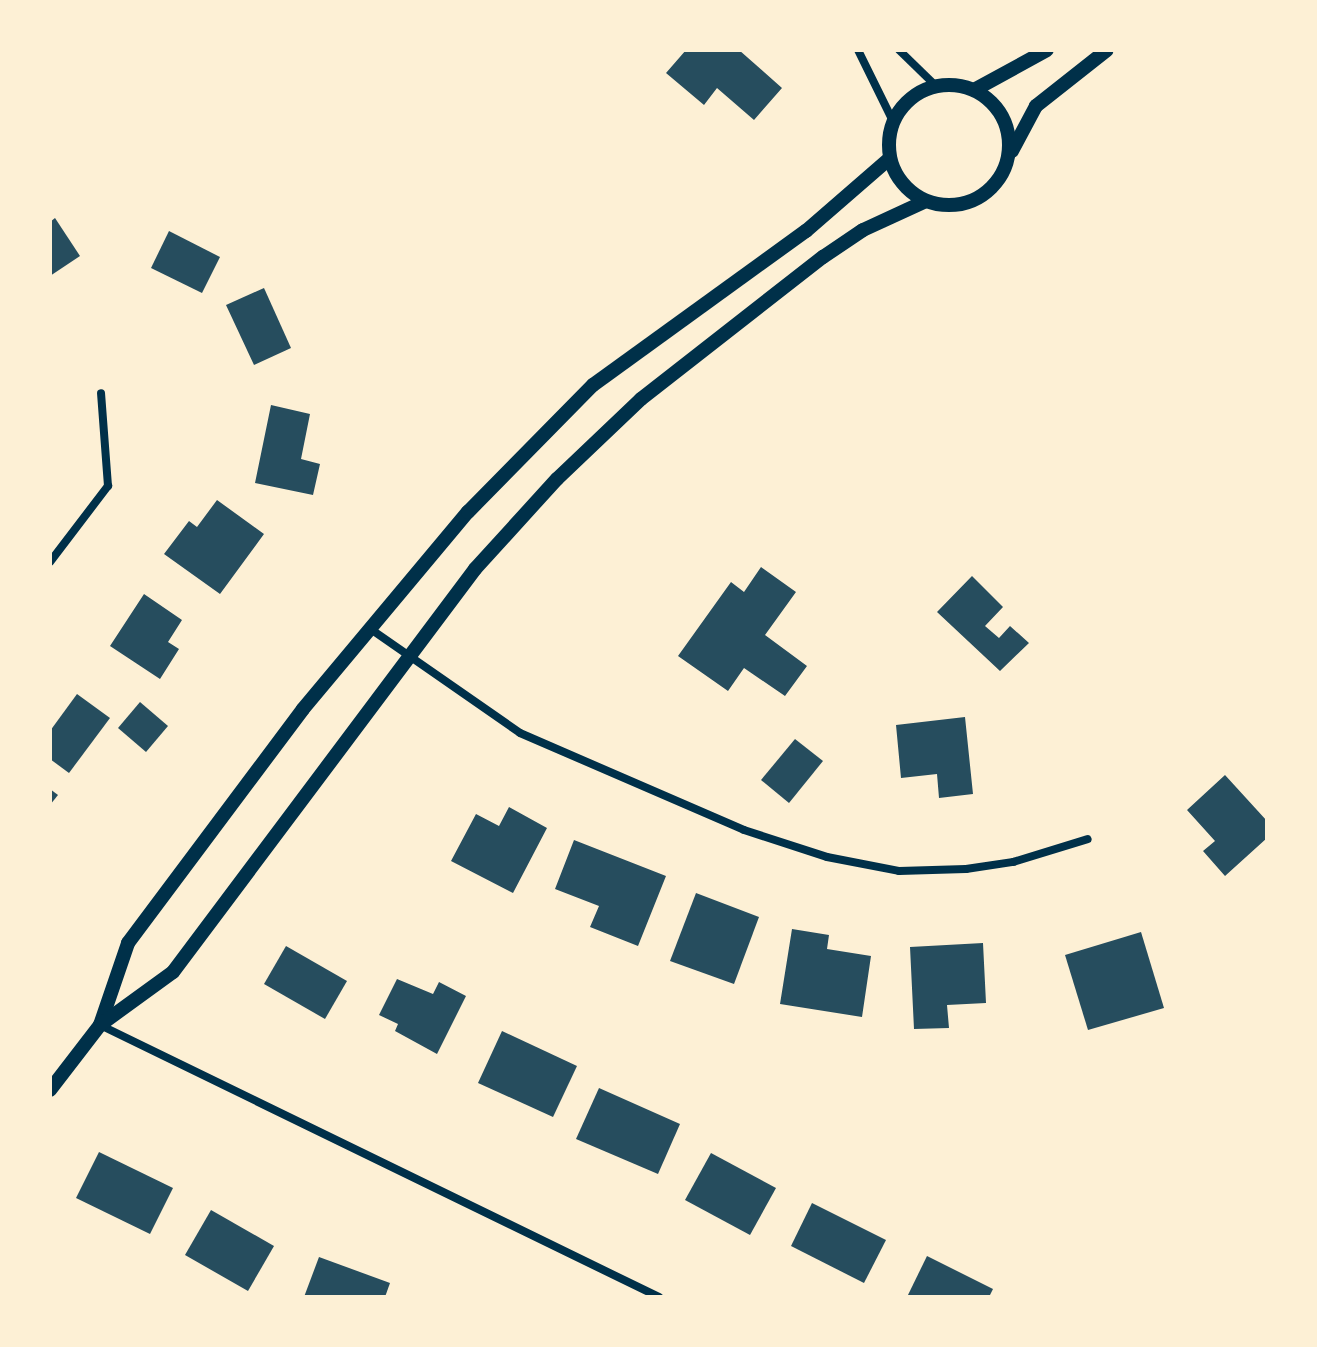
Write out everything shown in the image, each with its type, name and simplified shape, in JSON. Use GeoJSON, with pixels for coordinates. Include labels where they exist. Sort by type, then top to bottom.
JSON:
{"type":"FeatureCollection","features":[{"type":"Feature","properties":{"kind":"street"},"geometry":{"type":"LineString","coordinates":[[858,50],[893,121]]}},
{"type":"Feature","properties":{"kind":"street"},"geometry":{"type":"LineString","coordinates":[[899,50],[936,86]]}},
{"type":"Feature","properties":{"kind":"street"},"geometry":{"type":"LineString","coordinates":[[926,201],[909,191],[890,158],[893,121],[904,105],[936,86],[974,90],[1047,50]]}},
{"type":"Feature","properties":{"kind":"street"},"geometry":{"type":"LineString","coordinates":[[50,1090],[100,1025],[173,972],[478,565],[641,399],[823,257],[863,230],[926,201],[967,203],[993,186],[1036,106],[1107,50]]}},
{"type":"Feature","properties":{"kind":"street"},"geometry":{"type":"LineString","coordinates":[[974,90],[1003,119],[1008,159]]}},
{"type":"Feature","properties":{"kind":"street"},"geometry":{"type":"LineString","coordinates":[[100,1025],[128,943],[303,709],[468,512],[593,385],[806,231],[890,158]]}},
{"type":"Feature","properties":{"kind":"street"},"geometry":{"type":"LineString","coordinates":[[50,562],[108,486],[101,393]]}},
{"type":"Feature","properties":{"kind":"street"},"geometry":{"type":"LineString","coordinates":[[372,630],[520,733],[744,830],[827,857],[899,871],[966,869],[1013,862],[1088,839]]}},
{"type":"Feature","properties":{"kind":"street"},"geometry":{"type":"LineString","coordinates":[[100,1025],[659,1297]]}},
{"type":"Feature","properties":{"kind":"building"},"geometry":{"type":"Polygon","coordinates":[[[686,50],[739,50],[782,88],[754,120],[717,88],[704,105],[666,73],[686,50]]]}},
{"type":"Feature","properties":{"kind":"building"},"geometry":{"type":"Polygon","coordinates":[[[55,218],[80,256],[50,276],[50,222],[55,218]]]}},
{"type":"Feature","properties":{"kind":"building"},"geometry":{"type":"Polygon","coordinates":[[[169,231],[220,257],[202,293],[151,268],[169,231]]]}},
{"type":"Feature","properties":{"kind":"building"},"geometry":{"type":"Polygon","coordinates":[[[264,288],[291,348],[254,365],[226,305],[264,288]]]}},
{"type":"Feature","properties":{"kind":"building"},"geometry":{"type":"Polygon","coordinates":[[[271,405],[310,414],[301,459],[320,464],[313,495],[255,483],[271,405]]]}},
{"type":"Feature","properties":{"kind":"building"},"geometry":{"type":"Polygon","coordinates":[[[217,500],[264,534],[220,594],[164,554],[189,521],[197,527],[217,500]]]}},
{"type":"Feature","properties":{"kind":"building"},"geometry":{"type":"Polygon","coordinates":[[[761,567],[796,592],[765,635],[807,666],[785,696],[744,668],[728,691],[678,656],[731,582],[744,592],[761,567]]]}},
{"type":"Feature","properties":{"kind":"building"},"geometry":{"type":"Polygon","coordinates":[[[972,576],[1003,607],[985,626],[999,638],[1010,626],[1029,643],[1000,671],[937,612],[972,576]]]}},
{"type":"Feature","properties":{"kind":"building"},"geometry":{"type":"Polygon","coordinates":[[[144,594],[182,620],[168,642],[179,649],[160,679],[110,646],[144,594]]]}},
{"type":"Feature","properties":{"kind":"building"},"geometry":{"type":"Polygon","coordinates":[[[77,694],[110,718],[69,773],[50,759],[50,731],[77,694]]]}},
{"type":"Feature","properties":{"kind":"building"},"geometry":{"type":"Polygon","coordinates":[[[140,702],[168,726],[146,752],[118,728],[140,702]]]}},
{"type":"Feature","properties":{"kind":"building"},"geometry":{"type":"Polygon","coordinates":[[[965,717],[973,794],[939,798],[937,774],[901,778],[896,725],[965,717]]]}},
{"type":"Feature","properties":{"kind":"building"},"geometry":{"type":"Polygon","coordinates":[[[795,739],[823,761],[789,803],[761,780],[795,739]]]}},
{"type":"Feature","properties":{"kind":"building"},"geometry":{"type":"Polygon","coordinates":[[[1225,775],[1267,821],[1267,838],[1225,876],[1203,851],[1215,841],[1187,810],[1225,775]]]}},
{"type":"Feature","properties":{"kind":"building"},"geometry":{"type":"Polygon","coordinates":[[[50,789],[58,795],[50,805],[50,789]]]}},
{"type":"Feature","properties":{"kind":"building"},"geometry":{"type":"Polygon","coordinates":[[[509,807],[547,828],[513,893],[451,861],[476,814],[499,826],[509,807]]]}},
{"type":"Feature","properties":{"kind":"building"},"geometry":{"type":"Polygon","coordinates":[[[574,840],[666,876],[638,946],[590,927],[599,906],[555,889],[574,840]]]}},
{"type":"Feature","properties":{"kind":"building"},"geometry":{"type":"Polygon","coordinates":[[[696,893],[759,917],[734,984],[670,961],[696,893]]]}},
{"type":"Feature","properties":{"kind":"building"},"geometry":{"type":"Polygon","coordinates":[[[792,929],[829,935],[827,949],[871,956],[862,1017],[780,1004],[792,929]]]}},
{"type":"Feature","properties":{"kind":"building"},"geometry":{"type":"Polygon","coordinates":[[[1141,932],[1164,1008],[1088,1030],[1065,955],[1141,932]]]}},
{"type":"Feature","properties":{"kind":"building"},"geometry":{"type":"Polygon","coordinates":[[[983,943],[986,1003],[947,1005],[949,1028],[914,1029],[910,947],[983,943]]]}},
{"type":"Feature","properties":{"kind":"building"},"geometry":{"type":"Polygon","coordinates":[[[286,946],[347,981],[325,1019],[264,984],[286,946]]]}},
{"type":"Feature","properties":{"kind":"building"},"geometry":{"type":"Polygon","coordinates":[[[397,979],[433,994],[439,982],[466,996],[437,1054],[395,1031],[398,1024],[379,1015],[397,979]]]}},
{"type":"Feature","properties":{"kind":"building"},"geometry":{"type":"Polygon","coordinates":[[[502,1031],[577,1066],[553,1117],[478,1083],[502,1031]]]}},
{"type":"Feature","properties":{"kind":"building"},"geometry":{"type":"Polygon","coordinates":[[[599,1088],[680,1124],[658,1174],[576,1139],[599,1088]]]}},
{"type":"Feature","properties":{"kind":"building"},"geometry":{"type":"Polygon","coordinates":[[[99,1152],[173,1188],[150,1234],[76,1198],[99,1152]]]}},
{"type":"Feature","properties":{"kind":"building"},"geometry":{"type":"Polygon","coordinates":[[[711,1153],[776,1188],[750,1235],[685,1200],[711,1153]]]}},
{"type":"Feature","properties":{"kind":"building"},"geometry":{"type":"Polygon","coordinates":[[[812,1203],[886,1240],[864,1283],[791,1246],[812,1203]]]}},
{"type":"Feature","properties":{"kind":"building"},"geometry":{"type":"Polygon","coordinates":[[[211,1210],[274,1246],[248,1291],[185,1255],[211,1210]]]}},
{"type":"Feature","properties":{"kind":"building"},"geometry":{"type":"Polygon","coordinates":[[[927,1256],[993,1289],[989,1297],[907,1297],[927,1256]]]}},
{"type":"Feature","properties":{"kind":"building"},"geometry":{"type":"Polygon","coordinates":[[[319,1257],[390,1283],[385,1297],[304,1297],[319,1257]]]}}]}
